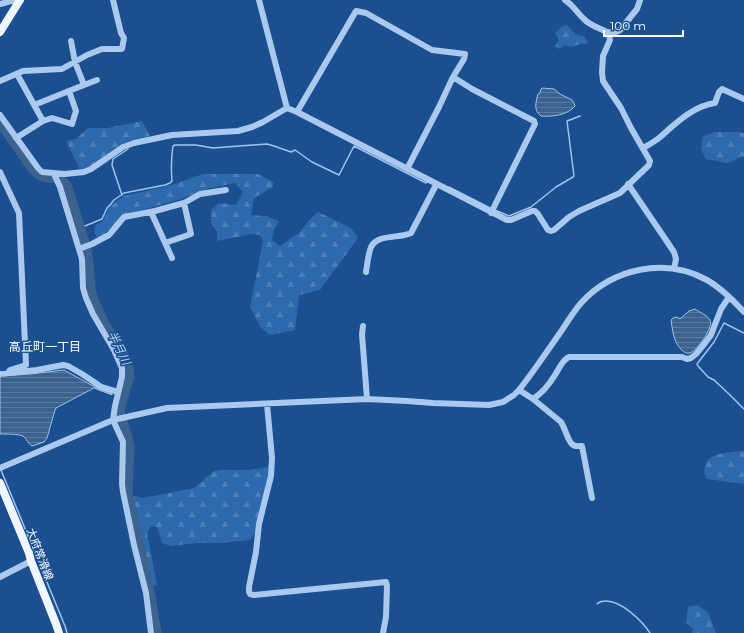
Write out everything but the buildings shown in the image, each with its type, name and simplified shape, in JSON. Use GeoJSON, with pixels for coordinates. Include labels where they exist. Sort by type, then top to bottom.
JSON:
{"type":"FeatureCollection","features":[{"type":"Feature","properties":{"kind":"main road"},"geometry":{"type":"LineString","coordinates":[[0,32],[20,0]]}},
{"type":"Feature","properties":{"kind":"main road","name":"大府常滑線"},"geometry":{"type":"LineString","coordinates":[[0,483],[59,633]]}},
{"type":"Feature","properties":{"kind":"street"},"geometry":{"type":"LineString","coordinates":[[0,4],[15,0]]}},
{"type":"Feature","properties":{"kind":"street"},"geometry":{"type":"LineString","coordinates":[[0,81],[23,71],[62,69],[87,55],[102,49],[122,49],[124,38],[121,33],[113,0]]}},
{"type":"Feature","properties":{"kind":"street"},"geometry":{"type":"LineString","coordinates":[[259,0],[287,108]]}},
{"type":"Feature","properties":{"kind":"street"},"geometry":{"type":"LineString","coordinates":[[566,0],[584,20],[607,32],[614,33],[620,30],[637,9],[640,0]]}},
{"type":"Feature","properties":{"kind":"street"},"geometry":{"type":"LineString","coordinates":[[296,112],[356,11],[366,13],[432,50],[465,54],[464,59],[453,76],[439,107],[406,169]]}},
{"type":"Feature","properties":{"kind":"street"},"geometry":{"type":"LineString","coordinates":[[287,108],[507,220],[511,220],[535,211],[548,230],[551,231],[579,211],[620,193],[649,165],[650,161],[621,108],[602,81],[603,56],[610,40],[607,32]]}},
{"type":"Feature","properties":{"kind":"street"},"geometry":{"type":"LineString","coordinates":[[71,41],[84,85]]}},
{"type":"Feature","properties":{"kind":"street"},"geometry":{"type":"LineString","coordinates":[[17,74],[43,121]]}},
{"type":"Feature","properties":{"kind":"street"},"geometry":{"type":"LineString","coordinates":[[453,76],[472,89],[535,122],[491,213]]}},
{"type":"Feature","properties":{"kind":"street"},"geometry":{"type":"LineString","coordinates":[[34,105],[97,80]]}},
{"type":"Feature","properties":{"kind":"street"},"geometry":{"type":"LineString","coordinates":[[643,148],[658,139],[688,114],[699,108],[714,103],[722,89],[744,99]]}},
{"type":"Feature","properties":{"kind":"street"},"geometry":{"type":"LineString","coordinates":[[16,138],[43,121],[52,118],[72,124],[76,111],[69,91]]}},
{"type":"Feature","properties":{"kind":"street"},"geometry":{"type":"LineString","coordinates":[[0,115],[38,168],[42,172],[56,177],[65,174],[84,172],[91,169],[123,147],[144,140],[172,135],[244,130],[264,122],[287,108]]}},
{"type":"Feature","properties":{"kind":"street"},"geometry":{"type":"LineString","coordinates":[[0,172],[19,213],[26,357],[26,365],[10,370],[8,373]]}},
{"type":"Feature","properties":{"kind":"street"},"geometry":{"type":"LineString","coordinates":[[56,177],[81,248],[83,288],[86,298],[122,368],[122,377],[118,392],[115,420],[122,442],[123,492],[146,593],[151,633]]}},
{"type":"Feature","properties":{"kind":"street"},"geometry":{"type":"LineString","coordinates":[[366,272],[369,250],[371,246],[379,240],[403,236],[411,233],[436,184]]}},
{"type":"Feature","properties":{"kind":"street"},"geometry":{"type":"LineString","coordinates":[[628,184],[674,252],[676,259],[674,269]]}},
{"type":"Feature","properties":{"kind":"street"},"geometry":{"type":"LineString","coordinates":[[81,248],[109,235],[124,217],[151,212],[184,203],[200,194],[226,190]]}},
{"type":"Feature","properties":{"kind":"street"},"geometry":{"type":"LineString","coordinates":[[165,243],[191,234],[184,203]]}},
{"type":"Feature","properties":{"kind":"street"},"geometry":{"type":"LineString","coordinates":[[151,212],[172,258]]}},
{"type":"Feature","properties":{"kind":"street"},"geometry":{"type":"LineString","coordinates":[[0,468],[115,420],[167,408],[367,399],[489,405],[498,403],[514,395],[519,390],[586,298],[606,283],[622,275],[643,269],[674,269],[687,272],[706,280],[720,289],[744,312]]}},
{"type":"Feature","properties":{"kind":"street"},"geometry":{"type":"LineString","coordinates":[[533,399],[542,392],[556,375],[566,358],[569,357],[691,358],[711,335],[721,309],[729,297]]}},
{"type":"Feature","properties":{"kind":"street"},"geometry":{"type":"LineString","coordinates":[[363,326],[363,355],[367,399]]}},
{"type":"Feature","properties":{"kind":"street"},"geometry":{"type":"LineString","coordinates":[[0,374],[37,370],[63,365],[68,366],[101,386],[118,392]]}},
{"type":"Feature","properties":{"kind":"street"},"geometry":{"type":"LineString","coordinates":[[519,390],[562,422],[571,444],[574,446],[582,446],[592,498]]}},
{"type":"Feature","properties":{"kind":"street"},"geometry":{"type":"LineString","coordinates":[[267,404],[272,471],[259,524],[256,552],[248,592],[254,595],[386,582],[386,618],[383,633]]}},
{"type":"Feature","properties":{"kind":"street"},"geometry":{"type":"LineString","coordinates":[[0,577],[31,561]]}},
{"type":"Feature","properties":{"kind":"green space"},"geometry":{"type":"Polygon","coordinates":[[[567,25],[575,34],[585,37],[588,44],[580,44],[571,47],[565,45],[559,49],[555,46],[559,40],[555,33],[562,26],[567,25]]]}},
{"type":"Feature","properties":{"kind":"green space"},"geometry":{"type":"Polygon","coordinates":[[[142,121],[150,136],[123,143],[91,166],[80,170],[66,141],[76,139],[88,128],[108,128],[142,121]]]}},
{"type":"Feature","properties":{"kind":"green space"},"geometry":{"type":"Polygon","coordinates":[[[716,132],[744,133],[744,157],[742,156],[727,163],[706,159],[701,149],[703,136],[716,132]]]}},
{"type":"Feature","properties":{"kind":"green space"},"geometry":{"type":"Polygon","coordinates":[[[203,174],[258,174],[273,182],[273,187],[254,198],[251,215],[266,216],[279,221],[273,232],[272,240],[280,246],[300,232],[309,220],[318,212],[351,228],[358,238],[320,290],[299,295],[295,330],[270,335],[261,328],[250,307],[263,241],[260,235],[252,234],[217,241],[217,232],[211,223],[211,210],[219,203],[236,205],[243,192],[235,183],[207,189],[178,200],[124,215],[107,232],[97,238],[94,231],[96,225],[103,221],[110,206],[124,196],[172,185],[203,174]]]}},
{"type":"Feature","properties":{"kind":"green space"},"geometry":{"type":"Polygon","coordinates":[[[744,451],[744,484],[707,479],[704,472],[710,458],[721,454],[744,451]]]}},
{"type":"Feature","properties":{"kind":"green space"},"geometry":{"type":"Polygon","coordinates":[[[268,467],[269,475],[256,532],[250,540],[171,546],[162,543],[157,527],[151,526],[147,533],[157,585],[152,586],[130,495],[143,498],[194,488],[214,471],[249,470],[268,467]]]}},
{"type":"Feature","properties":{"kind":"green space"},"geometry":{"type":"Polygon","coordinates":[[[697,605],[708,612],[716,633],[692,633],[693,629],[686,622],[688,607],[697,605]]]}},
{"type":"Feature","properties":{"kind":"shaded area"},"geometry":{"type":"Polygon","coordinates":[[[542,88],[554,89],[572,100],[575,106],[568,112],[560,115],[541,116],[538,114],[536,109],[536,100],[542,88]]]}},
{"type":"Feature","properties":{"kind":"shaded area"},"geometry":{"type":"Polygon","coordinates":[[[695,309],[710,320],[710,328],[697,348],[690,353],[686,353],[678,346],[676,342],[671,320],[677,317],[680,319],[689,311],[695,309]]]}},
{"type":"Feature","properties":{"kind":"shaded area"},"geometry":{"type":"Polygon","coordinates":[[[64,370],[112,395],[94,388],[56,408],[47,438],[44,442],[32,446],[23,436],[16,434],[0,434],[0,376],[64,370]]]}},
{"type":"Feature","properties":{"kind":"waterway"},"geometry":{"type":"LineString","coordinates":[[495,210],[509,216],[531,207],[556,187],[574,176],[567,121],[580,116]]}},
{"type":"Feature","properties":{"kind":"waterway","name":"半月川"},"geometry":{"type":"LineString","coordinates":[[0,123],[35,172],[42,177],[61,180],[68,187],[87,249],[93,297],[104,322],[125,357],[129,369],[130,377],[120,411],[130,447],[128,493],[151,596],[157,633]]}},
{"type":"Feature","properties":{"kind":"waterway"},"geometry":{"type":"LineString","coordinates":[[80,228],[102,219],[107,208],[114,200],[124,193],[170,183],[172,181],[172,150],[173,146],[175,145],[196,145],[213,148],[267,144],[291,152],[295,150],[312,162],[339,175],[354,146],[426,183],[428,181]]}},
{"type":"Feature","properties":{"kind":"waterway"},"geometry":{"type":"LineString","coordinates":[[122,195],[112,165],[113,159],[128,149]]}},
{"type":"Feature","properties":{"kind":"waterway"},"geometry":{"type":"LineString","coordinates":[[449,187],[492,209]]}},
{"type":"Feature","properties":{"kind":"waterway"},"geometry":{"type":"LineString","coordinates":[[744,333],[724,323],[714,342],[697,364],[708,377],[714,380],[744,409]]}},
{"type":"Feature","properties":{"kind":"waterway"},"geometry":{"type":"LineString","coordinates":[[1,470],[67,633]]}},
{"type":"Feature","properties":{"kind":"waterway"},"geometry":{"type":"LineString","coordinates":[[597,604],[605,601],[618,604],[636,617],[650,633]]}},
{"type":"Feature","properties":{"kind":"district","name":"高丘町一丁目"},"geometry":{"type":"Point","coordinates":[45,347]}}]}
